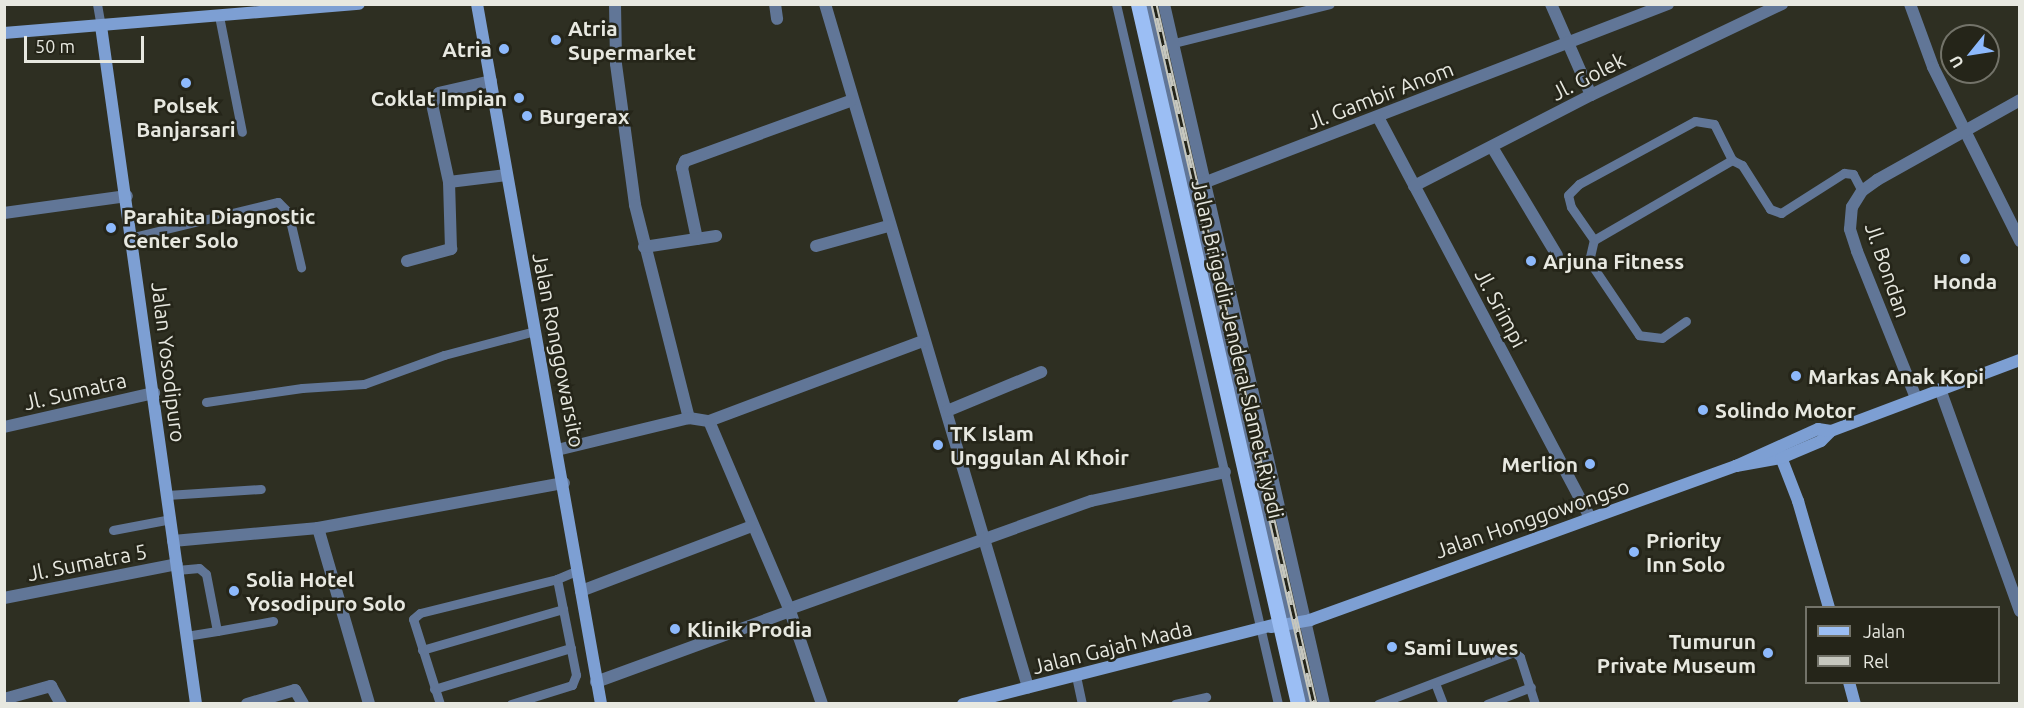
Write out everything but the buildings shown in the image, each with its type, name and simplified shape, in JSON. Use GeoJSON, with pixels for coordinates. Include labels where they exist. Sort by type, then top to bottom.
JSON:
{"type":"FeatureCollection","features":[{"type":"Feature","properties":{"kind":"main road"},"geometry":{"type":"LineString","coordinates":[[4,33],[359,4]]}},
{"type":"Feature","properties":{"kind":"main road","name":"Jalan Ronggowarsito"},"geometry":{"type":"LineString","coordinates":[[477,4],[564,483],[601,704]]}},
{"type":"Feature","properties":{"kind":"main road","name":"Jalan Brigadir Jenderal Slamet Riyadi"},"geometry":{"type":"LineString","coordinates":[[1138,4],[1153,48],[1278,625],[1298,704]]}},
{"type":"Feature","properties":{"kind":"main road","name":"Jalan Yosodipuro"},"geometry":{"type":"LineString","coordinates":[[101,26],[133,237],[196,704]]}},
{"type":"Feature","properties":{"kind":"main road","name":"Jalan Honggowongso"},"geometry":{"type":"LineString","coordinates":[[1278,625],[1340,606],[1783,450],[1821,441],[1831,431],[2019,360]]}},
{"type":"Feature","properties":{"kind":"main road"},"geometry":{"type":"LineString","coordinates":[[1783,450],[1828,606]]}},
{"type":"Feature","properties":{"kind":"main road","name":"Jalan Gajah Mada"},"geometry":{"type":"LineString","coordinates":[[963,704],[1278,625]]}},
{"type":"Feature","properties":{"kind":"main road"},"geometry":{"type":"LineString","coordinates":[[1850,684],[1855,704]]}},
{"type":"Feature","properties":{"kind":"street"},"geometry":{"type":"LineString","coordinates":[[615,4],[616,64],[624,143],[644,247],[689,418]]}},
{"type":"Feature","properties":{"kind":"street"},"geometry":{"type":"LineString","coordinates":[[775,4],[777,19]]}},
{"type":"Feature","properties":{"kind":"street"},"geometry":{"type":"LineString","coordinates":[[825,4],[850,101],[986,538],[1028,687]]}},
{"type":"Feature","properties":{"kind":"street"},"geometry":{"type":"LineString","coordinates":[[1164,4],[1324,704]]}},
{"type":"Feature","properties":{"kind":"street"},"geometry":{"type":"LineString","coordinates":[[1551,4],[1591,95]]}},
{"type":"Feature","properties":{"kind":"street","name":"Jl. Gambir Anom"},"geometry":{"type":"LineString","coordinates":[[1185,190],[1568,45],[1668,4]]}},
{"type":"Feature","properties":{"kind":"street","name":"Jl. Golek"},"geometry":{"type":"LineString","coordinates":[[1414,186],[1591,95],[1782,4]]}},
{"type":"Feature","properties":{"kind":"street"},"geometry":{"type":"LineString","coordinates":[[1910,4],[1933,67],[2019,241]]}},
{"type":"Feature","properties":{"kind":"street"},"geometry":{"type":"LineString","coordinates":[[407,261],[451,249],[449,182],[432,104],[435,97],[490,81]]}},
{"type":"Feature","properties":{"kind":"street"},"geometry":{"type":"LineString","coordinates":[[1862,190],[1964,129],[2019,100]]}},
{"type":"Feature","properties":{"kind":"street"},"geometry":{"type":"LineString","coordinates":[[697,239],[682,168],[686,161],[850,101]]}},
{"type":"Feature","properties":{"kind":"street","name":"Jl. Srimpi"},"geometry":{"type":"LineString","coordinates":[[1378,117],[1590,518]]}},
{"type":"Feature","properties":{"kind":"street"},"geometry":{"type":"LineString","coordinates":[[1492,147],[1557,255]]}},
{"type":"Feature","properties":{"kind":"street"},"geometry":{"type":"LineString","coordinates":[[449,182],[507,175]]}},
{"type":"Feature","properties":{"kind":"street","name":"Jl. Bondan"},"geometry":{"type":"LineString","coordinates":[[1862,190],[1852,207],[1850,229],[1916,398]]}},
{"type":"Feature","properties":{"kind":"street"},"geometry":{"type":"LineString","coordinates":[[4,213],[127,196]]}},
{"type":"Feature","properties":{"kind":"street"},"geometry":{"type":"LineString","coordinates":[[816,246],[888,226]]}},
{"type":"Feature","properties":{"kind":"street"},"geometry":{"type":"LineString","coordinates":[[644,247],[716,236]]}},
{"type":"Feature","properties":{"kind":"street"},"geometry":{"type":"LineString","coordinates":[[558,450],[689,418],[709,422],[923,341]]}},
{"type":"Feature","properties":{"kind":"street"},"geometry":{"type":"LineString","coordinates":[[947,411],[1041,372]]}},
{"type":"Feature","properties":{"kind":"street"},"geometry":{"type":"LineString","coordinates":[[1940,389],[2019,611]]}},
{"type":"Feature","properties":{"kind":"street","name":"Jl. Sumatra"},"geometry":{"type":"LineString","coordinates":[[4,427],[154,393]]}},
{"type":"Feature","properties":{"kind":"street"},"geometry":{"type":"LineString","coordinates":[[709,422],[790,610],[822,704]]}},
{"type":"Feature","properties":{"kind":"street"},"geometry":{"type":"LineString","coordinates":[[596,682],[1091,501],[1225,472]]}},
{"type":"Feature","properties":{"kind":"street"},"geometry":{"type":"LineString","coordinates":[[173,541],[318,528],[564,483]]}},
{"type":"Feature","properties":{"kind":"street"},"geometry":{"type":"LineString","coordinates":[[581,591],[752,526]]}},
{"type":"Feature","properties":{"kind":"street"},"geometry":{"type":"LineString","coordinates":[[318,528],[369,704]]}},
{"type":"Feature","properties":{"kind":"street","name":"Jl. Sumatra 5"},"geometry":{"type":"LineString","coordinates":[[4,598],[177,567]]}},
{"type":"Feature","properties":{"kind":"street"},"geometry":{"type":"LineString","coordinates":[[4,699],[51,686],[61,704]]}},
{"type":"Feature","properties":{"kind":"street"},"geometry":{"type":"LineString","coordinates":[[247,704],[296,690],[303,704]]}},
{"type":"Feature","properties":{"kind":"lane"},"geometry":{"type":"LineString","coordinates":[[97,4],[101,26]]}},
{"type":"Feature","properties":{"kind":"lane"},"geometry":{"type":"LineString","coordinates":[[1116,4],[1225,472],[1308,704]]}},
{"type":"Feature","properties":{"kind":"lane"},"geometry":{"type":"LineString","coordinates":[[1148,4],[1153,48],[1330,4]]}},
{"type":"Feature","properties":{"kind":"lane"},"geometry":{"type":"LineString","coordinates":[[219,16],[242,132]]}},
{"type":"Feature","properties":{"kind":"lane"},"geometry":{"type":"LineString","coordinates":[[1594,240],[1571,207],[1568,195],[1579,184],[1695,121],[1714,124],[1732,160],[1742,165],[1770,209],[1781,213],[1845,173],[1853,174],[1862,190]]}},
{"type":"Feature","properties":{"kind":"lane"},"geometry":{"type":"LineString","coordinates":[[1686,321],[1662,338],[1647,339],[1639,335],[1588,261],[1594,240],[1732,160]]}},
{"type":"Feature","properties":{"kind":"lane"},"geometry":{"type":"LineString","coordinates":[[1185,190],[1278,625],[1278,704]]}},
{"type":"Feature","properties":{"kind":"lane"},"geometry":{"type":"LineString","coordinates":[[133,237],[279,202],[288,212],[301,267]]}},
{"type":"Feature","properties":{"kind":"lane"},"geometry":{"type":"LineString","coordinates":[[206,402],[302,388],[363,384],[444,355],[535,331]]}},
{"type":"Feature","properties":{"kind":"lane"},"geometry":{"type":"LineString","coordinates":[[1225,472],[1245,468]]}},
{"type":"Feature","properties":{"kind":"lane"},"geometry":{"type":"LineString","coordinates":[[167,495],[261,489]]}},
{"type":"Feature","properties":{"kind":"lane"},"geometry":{"type":"LineString","coordinates":[[113,530],[171,519]]}},
{"type":"Feature","properties":{"kind":"lane"},"geometry":{"type":"LineString","coordinates":[[177,567],[199,568],[206,574],[217,631]]}},
{"type":"Feature","properties":{"kind":"lane"},"geometry":{"type":"LineString","coordinates":[[440,704],[413,619],[420,613],[557,579],[578,570]]}},
{"type":"Feature","properties":{"kind":"lane"},"geometry":{"type":"LineString","coordinates":[[511,704],[572,685],[576,675],[557,579]]}},
{"type":"Feature","properties":{"kind":"lane"},"geometry":{"type":"LineString","coordinates":[[422,650],[563,609]]}},
{"type":"Feature","properties":{"kind":"lane"},"geometry":{"type":"LineString","coordinates":[[187,636],[273,621]]}},
{"type":"Feature","properties":{"kind":"lane"},"geometry":{"type":"LineString","coordinates":[[434,689],[571,648]]}},
{"type":"Feature","properties":{"kind":"lane"},"geometry":{"type":"LineString","coordinates":[[1378,704],[1515,652],[1531,687],[1534,704]]}},
{"type":"Feature","properties":{"kind":"lane"},"geometry":{"type":"LineString","coordinates":[[1076,676],[1082,704]]}},
{"type":"Feature","properties":{"kind":"lane"},"geometry":{"type":"LineString","coordinates":[[1435,683],[1443,704]]}},
{"type":"Feature","properties":{"kind":"lane"},"geometry":{"type":"LineString","coordinates":[[1487,704],[1531,687]]}},
{"type":"Feature","properties":{"kind":"lane"},"geometry":{"type":"LineString","coordinates":[[1177,703],[1206,697]]}},
{"type":"Feature","properties":{"kind":"railway"},"geometry":{"type":"LineString","coordinates":[[1154,4],[1314,704]]}},
{"type":"Feature","properties":{"kind":"place","name":"Atria Supermarket"},"geometry":{"type":"Point","coordinates":[556,40]}},
{"type":"Feature","properties":{"kind":"place","name":"Atria"},"geometry":{"type":"Point","coordinates":[504,49]}},
{"type":"Feature","properties":{"kind":"place","name":"Polsek Banjarsari"},"geometry":{"type":"Point","coordinates":[186,83]}},
{"type":"Feature","properties":{"kind":"place","name":"Coklat Impian"},"geometry":{"type":"Point","coordinates":[519,98]}},
{"type":"Feature","properties":{"kind":"place","name":"Burgerax"},"geometry":{"type":"Point","coordinates":[527,116]}},
{"type":"Feature","properties":{"kind":"place","name":"Parahita Diagnostic Center Solo"},"geometry":{"type":"Point","coordinates":[111,228]}},
{"type":"Feature","properties":{"kind":"place","name":"Honda"},"geometry":{"type":"Point","coordinates":[1965,259]}},
{"type":"Feature","properties":{"kind":"place","name":"Arjuna Fitness"},"geometry":{"type":"Point","coordinates":[1531,261]}},
{"type":"Feature","properties":{"kind":"place","name":"Markas Anak Kopi"},"geometry":{"type":"Point","coordinates":[1796,376]}},
{"type":"Feature","properties":{"kind":"place","name":"Solindo Motor"},"geometry":{"type":"Point","coordinates":[1703,410]}},
{"type":"Feature","properties":{"kind":"place","name":"TK Islam Unggulan Al Khoir"},"geometry":{"type":"Point","coordinates":[938,445]}},
{"type":"Feature","properties":{"kind":"place","name":"Merlion"},"geometry":{"type":"Point","coordinates":[1590,464]}},
{"type":"Feature","properties":{"kind":"place","name":"Priority Inn Solo"},"geometry":{"type":"Point","coordinates":[1634,552]}},
{"type":"Feature","properties":{"kind":"place","name":"Solia Hotel Yosodipuro Solo"},"geometry":{"type":"Point","coordinates":[234,591]}},
{"type":"Feature","properties":{"kind":"place","name":"Klinik Prodia"},"geometry":{"type":"Point","coordinates":[675,629]}},
{"type":"Feature","properties":{"kind":"place","name":"Sami Luwes"},"geometry":{"type":"Point","coordinates":[1392,647]}},
{"type":"Feature","properties":{"kind":"place","name":"Tumurun Private Museum"},"geometry":{"type":"Point","coordinates":[1768,653]}}]}
